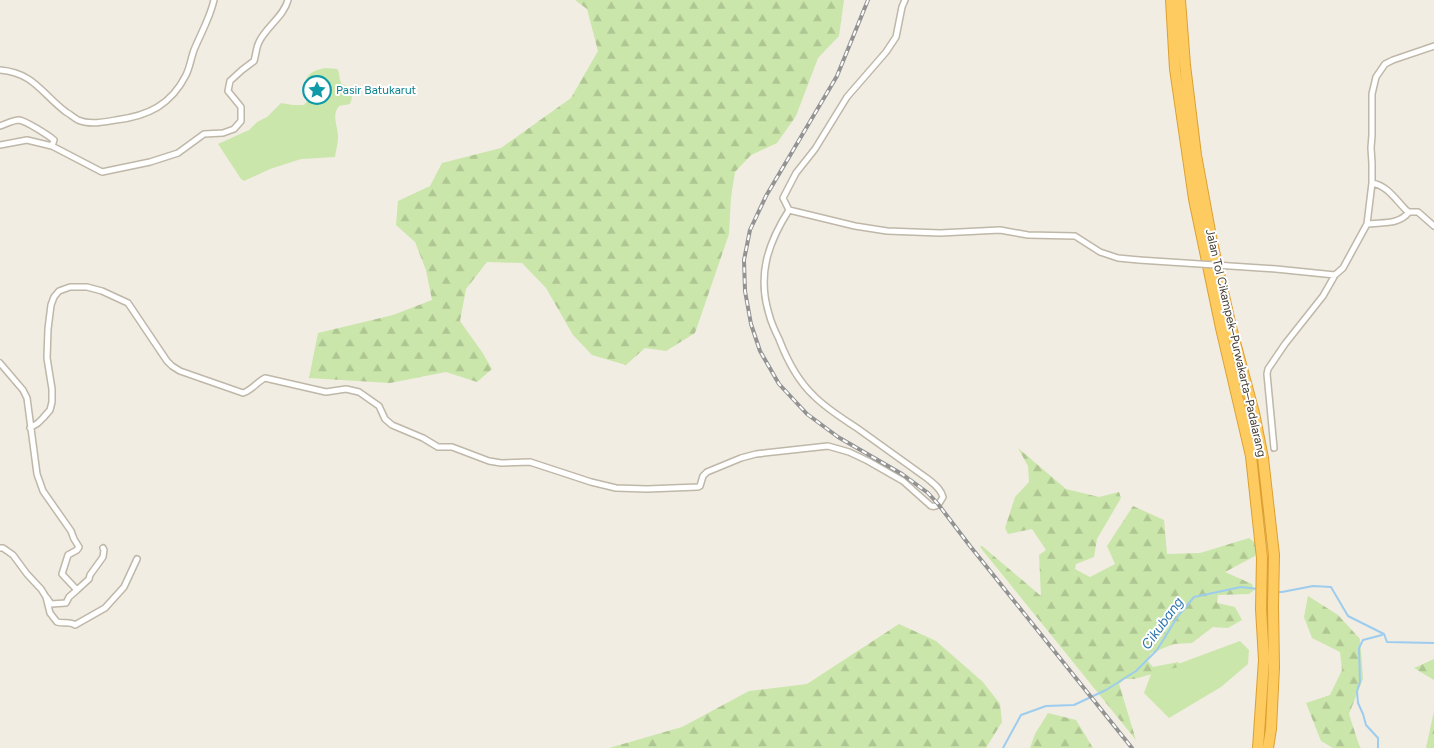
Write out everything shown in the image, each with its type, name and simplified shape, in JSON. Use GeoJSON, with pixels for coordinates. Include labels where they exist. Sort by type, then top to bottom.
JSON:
{"type":"FeatureCollection","features":[{"type":"Feature","properties":{"kind":"highway","name":"Jalan Tol Cikampek–Purwakarta–Padalarang"},"geometry":{"type":"LineString","coordinates":[[1171,0],[1175,70],[1193,191],[1221,328],[1251,456],[1262,558],[1261,609],[1264,660],[1258,748]]}},
{"type":"Feature","properties":{"kind":"highway","name":"Jalan Tol Cikampek–Purwakarta–Padalarang"},"geometry":{"type":"LineString","coordinates":[[1180,0],[1185,65],[1196,155],[1212,242],[1231,328],[1254,413],[1263,458],[1274,555],[1274,667],[1268,748]]}},
{"type":"Feature","properties":{"kind":"street"},"geometry":{"type":"LineString","coordinates":[[0,70],[13,71],[23,75],[57,105],[78,120],[103,122],[133,118],[146,114],[168,100],[187,74],[194,50],[214,0]]}},
{"type":"Feature","properties":{"kind":"street"},"geometry":{"type":"LineString","coordinates":[[0,145],[27,140],[52,146],[102,172],[150,162],[178,153],[204,134],[223,133],[234,129],[241,121],[241,107],[228,91],[230,81],[254,61],[258,43],[287,6],[288,0]]}},
{"type":"Feature","properties":{"kind":"street"},"geometry":{"type":"LineString","coordinates":[[905,0],[896,37],[886,52],[848,97],[786,190],[782,198],[789,210],[887,232],[940,233],[1000,230],[1028,235],[1075,236],[1100,252],[1118,258],[1335,275]]}},
{"type":"Feature","properties":{"kind":"street"},"geometry":{"type":"LineString","coordinates":[[1274,448],[1268,369],[1323,296],[1335,275],[1343,268],[1367,224],[1372,183],[1372,94],[1376,77],[1385,64],[1434,46]]}},
{"type":"Feature","properties":{"kind":"street"},"geometry":{"type":"LineString","coordinates":[[0,126],[20,120],[54,140],[52,146]]}},
{"type":"Feature","properties":{"kind":"street"},"geometry":{"type":"LineString","coordinates":[[1372,183],[1380,185],[1389,191],[1406,210],[1418,212],[1434,226]]}},
{"type":"Feature","properties":{"kind":"street"},"geometry":{"type":"LineString","coordinates":[[30,428],[38,423],[50,410],[52,402],[47,358],[51,305],[54,297],[59,291],[70,287],[84,287],[128,303],[169,364],[182,372],[243,393],[265,378],[326,392],[341,389],[355,390],[365,395],[377,405],[385,419],[392,425],[438,446],[452,447],[489,462],[530,462],[611,487],[647,489],[700,487],[703,476],[707,472],[741,458],[756,454],[828,446],[849,452],[868,461],[903,481],[931,506],[936,506],[943,497],[937,487],[823,404],[804,386],[785,355],[769,314],[764,285],[768,251],[776,230],[789,210]]}},
{"type":"Feature","properties":{"kind":"street"},"geometry":{"type":"LineString","coordinates":[[1367,224],[1399,221],[1405,218],[1409,212]]}},
{"type":"Feature","properties":{"kind":"street"},"geometry":{"type":"LineString","coordinates":[[0,363],[24,390],[27,398],[35,467],[43,491],[71,531],[79,547],[68,555],[62,574],[77,590]]}},
{"type":"Feature","properties":{"kind":"street"},"geometry":{"type":"LineString","coordinates":[[0,548],[13,554],[50,604],[66,603],[69,597],[89,579],[104,557],[103,548]]}},
{"type":"Feature","properties":{"kind":"street"},"geometry":{"type":"LineString","coordinates":[[46,597],[50,613],[57,622],[63,624],[70,622],[75,625],[105,608],[124,587],[137,559]]}},
{"type":"Feature","properties":{"kind":"green space"},"geometry":{"type":"Polygon","coordinates":[[[575,0],[844,0],[839,36],[818,58],[796,116],[777,143],[751,155],[735,172],[731,197],[729,234],[695,333],[666,351],[645,348],[626,365],[592,355],[573,335],[546,288],[522,263],[487,262],[466,289],[460,321],[492,369],[477,382],[446,372],[390,383],[309,378],[318,333],[393,315],[432,300],[426,270],[415,242],[396,225],[398,201],[430,186],[442,163],[501,148],[571,98],[598,51],[587,9],[575,0]]]}},
{"type":"Feature","properties":{"kind":"green space"},"geometry":{"type":"Polygon","coordinates":[[[325,68],[337,69],[341,83],[352,94],[350,104],[339,106],[335,113],[338,137],[335,157],[301,159],[270,169],[244,181],[241,179],[218,144],[249,130],[257,122],[267,117],[281,103],[304,105],[308,100],[305,88],[306,79],[313,72],[325,68]]]}},
{"type":"Feature","properties":{"kind":"green space"},"geometry":{"type":"Polygon","coordinates":[[[1018,448],[1066,489],[1099,497],[1119,492],[1121,498],[1097,539],[1094,557],[1076,564],[1075,569],[1090,577],[1115,564],[1107,546],[1133,506],[1164,520],[1167,554],[1200,553],[1249,538],[1258,545],[1255,556],[1225,572],[1252,584],[1254,590],[1249,594],[1218,595],[1217,603],[1235,607],[1242,620],[1228,628],[1213,627],[1192,643],[1174,644],[1151,653],[1147,660],[1153,667],[1178,662],[1180,666],[1134,679],[1125,679],[1119,684],[1136,740],[980,547],[982,546],[1041,596],[1039,555],[1046,550],[1032,529],[1008,534],[1005,528],[1015,497],[1029,482],[1028,466],[1018,448]]]}},
{"type":"Feature","properties":{"kind":"green space"},"geometry":{"type":"Polygon","coordinates":[[[1308,596],[1338,615],[1360,639],[1363,679],[1349,714],[1361,748],[1333,748],[1321,741],[1306,703],[1330,695],[1342,670],[1340,652],[1312,638],[1304,617],[1308,596]]]}},
{"type":"Feature","properties":{"kind":"green space"},"geometry":{"type":"Polygon","coordinates":[[[899,624],[936,641],[983,682],[1000,704],[1002,722],[986,748],[609,748],[682,727],[749,691],[807,684],[899,624]]]}},
{"type":"Feature","properties":{"kind":"green space"},"geometry":{"type":"Polygon","coordinates":[[[1240,641],[1249,650],[1248,664],[1221,687],[1169,718],[1144,693],[1151,674],[1240,641]]]}},
{"type":"Feature","properties":{"kind":"green space"},"geometry":{"type":"Polygon","coordinates":[[[1434,659],[1434,680],[1414,668],[1434,659]]]}},
{"type":"Feature","properties":{"kind":"green space"},"geometry":{"type":"Polygon","coordinates":[[[1434,711],[1434,748],[1426,748],[1434,711]]]}},
{"type":"Feature","properties":{"kind":"green space"},"geometry":{"type":"Polygon","coordinates":[[[1048,713],[1076,720],[1093,748],[1030,748],[1035,734],[1048,713]]]}},
{"type":"Feature","properties":{"kind":"waterway","name":"Cikubang"},"geometry":{"type":"LineString","coordinates":[[1278,592],[1313,586],[1331,587],[1348,616],[1384,634],[1387,642],[1434,643]]}},
{"type":"Feature","properties":{"kind":"waterway","name":"Cikubang"},"geometry":{"type":"LineString","coordinates":[[1003,748],[1021,715],[1046,706],[1074,705],[1106,690],[1136,671],[1157,650],[1178,616],[1194,597],[1241,587],[1258,589]]}},
{"type":"Feature","properties":{"kind":"waterway"},"geometry":{"type":"LineString","coordinates":[[1378,748],[1378,738],[1366,725],[1358,703],[1357,691],[1360,682],[1359,648],[1363,640],[1382,635]]}},
{"type":"Feature","properties":{"kind":"railway"},"geometry":{"type":"LineString","coordinates":[[868,0],[837,76],[766,196],[750,230],[744,260],[745,291],[751,324],[760,351],[779,384],[807,414],[838,437],[902,474],[928,493],[1132,748]]}},
{"type":"Feature","properties":{"kind":"place","name":"Pasir Batukarut"},"geometry":{"type":"Point","coordinates":[317,90]}}]}
